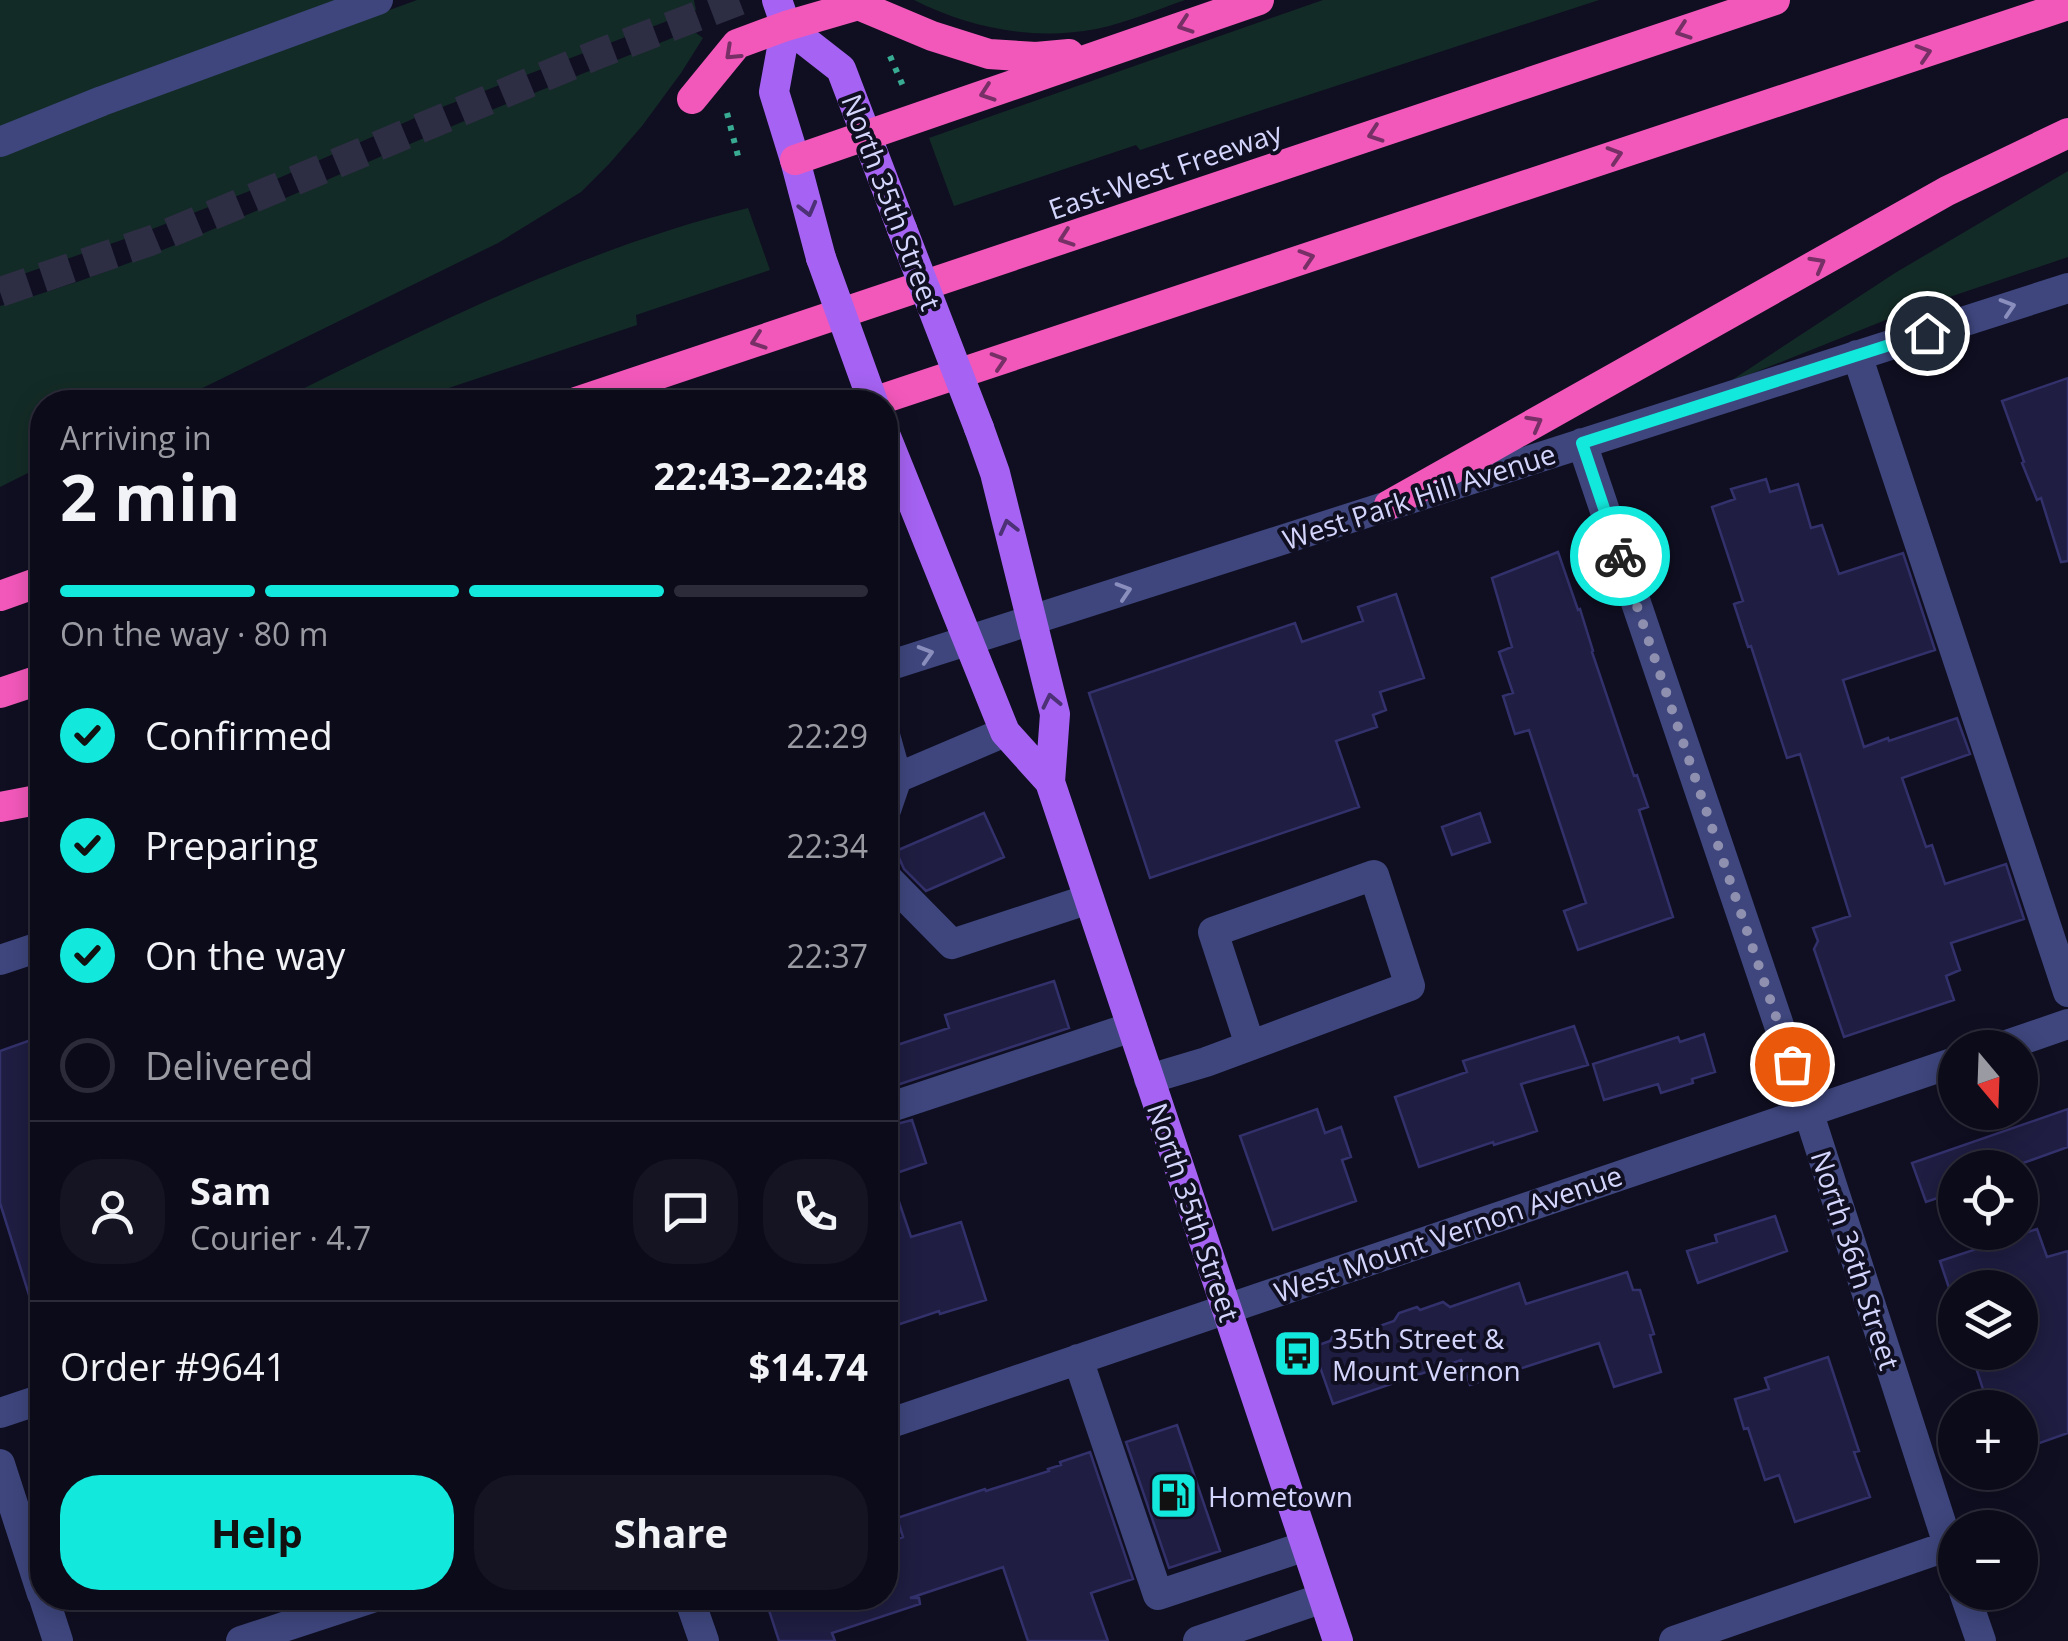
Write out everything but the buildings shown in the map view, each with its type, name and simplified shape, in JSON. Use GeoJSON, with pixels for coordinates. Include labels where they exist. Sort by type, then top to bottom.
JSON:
{"type":"FeatureCollection","features":[{"type":"Feature","properties":{"kind":"highway"},"geometry":{"type":"LineString","coordinates":[[795,160],[1259,0]]}},
{"type":"Feature","properties":{"kind":"highway","name":"East-West Freeway"},"geometry":{"type":"LineString","coordinates":[[612,390],[1775,0]]}},
{"type":"Feature","properties":{"kind":"highway"},"geometry":{"type":"LineString","coordinates":[[692,98],[738,44],[781,13],[858,5],[989,54],[1036,57],[1112,50]]}},
{"type":"Feature","properties":{"kind":"highway"},"geometry":{"type":"LineString","coordinates":[[898,394],[2068,5]]}},
{"type":"Feature","properties":{"kind":"highway"},"geometry":{"type":"LineString","coordinates":[[1389,505],[1947,191],[2068,133]]}},
{"type":"Feature","properties":{"kind":"highway"},"geometry":{"type":"LineString","coordinates":[[0,596],[30,586]]}},
{"type":"Feature","properties":{"kind":"highway"},"geometry":{"type":"LineString","coordinates":[[0,693],[30,683]]}},
{"type":"Feature","properties":{"kind":"highway"},"geometry":{"type":"LineString","coordinates":[[0,807],[30,801]]}},
{"type":"Feature","properties":{"kind":"main road"},"geometry":{"type":"LineString","coordinates":[[781,13],[774,92],[820,258],[869,390]]}},
{"type":"Feature","properties":{"kind":"main road","name":"North 35th Street"},"geometry":{"type":"LineString","coordinates":[[781,13],[841,69],[995,474],[1055,714],[1050,782],[1338,1641]]}},
{"type":"Feature","properties":{"kind":"main road","name":"North 35th Street"},"geometry":{"type":"LineString","coordinates":[[898,466],[1005,732],[1050,782]]}},
{"type":"Feature","properties":{"kind":"street"},"geometry":{"type":"LineString","coordinates":[[0,142],[378,0]]}},
{"type":"Feature","properties":{"kind":"street","name":"West Park Hill Avenue"},"geometry":{"type":"LineString","coordinates":[[898,663],[2068,288]]}},
{"type":"Feature","properties":{"kind":"street"},"geometry":{"type":"LineString","coordinates":[[1857,355],[2068,992]]}},
{"type":"Feature","properties":{"kind":"street","name":"North 36th Street"},"geometry":{"type":"LineString","coordinates":[[1582,443],[1808,1111],[1938,1513]]}},
{"type":"Feature","properties":{"kind":"street"},"geometry":{"type":"LineString","coordinates":[[898,775],[1005,732]]}},
{"type":"Feature","properties":{"kind":"street"},"geometry":{"type":"LineString","coordinates":[[1149,1079],[1206,1062],[1410,986],[1374,875],[1214,932],[1250,1045]]}},
{"type":"Feature","properties":{"kind":"street"},"geometry":{"type":"LineString","coordinates":[[898,889],[952,944],[1089,899]]}},
{"type":"Feature","properties":{"kind":"street"},"geometry":{"type":"LineString","coordinates":[[0,960],[30,950]]}},
{"type":"Feature","properties":{"kind":"street"},"geometry":{"type":"LineString","coordinates":[[2038,1034],[2068,1024]]}},
{"type":"Feature","properties":{"kind":"street"},"geometry":{"type":"LineString","coordinates":[[898,1105],[1132,1027]]}},
{"type":"Feature","properties":{"kind":"street","name":"West Mount Vernon Avenue"},"geometry":{"type":"LineString","coordinates":[[898,1421],[1938,1068]]}},
{"type":"Feature","properties":{"kind":"street"},"geometry":{"type":"LineString","coordinates":[[1078,1359],[1158,1595],[1306,1546]]}},
{"type":"Feature","properties":{"kind":"street"},"geometry":{"type":"LineString","coordinates":[[0,1413],[30,1403]]}},
{"type":"Feature","properties":{"kind":"street"},"geometry":{"type":"LineString","coordinates":[[0,1464],[5,1494],[30,1561]]}},
{"type":"Feature","properties":{"kind":"street"},"geometry":{"type":"LineString","coordinates":[[1674,1641],[1938,1560]]}},
{"type":"Feature","properties":{"kind":"street"},"geometry":{"type":"LineString","coordinates":[[1198,1641],[1323,1598]]}},
{"type":"Feature","properties":{"kind":"street"},"geometry":{"type":"LineString","coordinates":[[48,1610],[58,1641]]}},
{"type":"Feature","properties":{"kind":"street"},"geometry":{"type":"LineString","coordinates":[[241,1641],[335,1610]]}},
{"type":"Feature","properties":{"kind":"street"},"geometry":{"type":"LineString","coordinates":[[694,1610],[704,1641]]}},
{"type":"Feature","properties":{"kind":"street"},"geometry":{"type":"LineString","coordinates":[[1970,1610],[1981,1641]]}},
{"type":"Feature","properties":{"kind":"path"},"geometry":{"type":"LineString","coordinates":[[888,52],[907,96]]}},
{"type":"Feature","properties":{"kind":"path"},"geometry":{"type":"LineString","coordinates":[[727,114],[738,156]]}},
{"type":"Feature","properties":{"kind":"green space"},"geometry":{"type":"Polygon","coordinates":[[[0,0],[340,0],[0,133],[0,0]]]}},
{"type":"Feature","properties":{"kind":"green space"},"geometry":{"type":"Polygon","coordinates":[[[417,0],[694,0],[696,10],[424,114],[247,192],[0,282],[0,152],[417,0]]]}},
{"type":"Feature","properties":{"kind":"green space"},"geometry":{"type":"Polygon","coordinates":[[[914,0],[1185,0],[1107,26],[1049,33],[980,25],[914,0]]]}},
{"type":"Feature","properties":{"kind":"green space"},"geometry":{"type":"Polygon","coordinates":[[[1323,0],[1599,0],[1140,150],[1136,145],[954,206],[929,138],[1323,0]]]}},
{"type":"Feature","properties":{"kind":"green space"},"geometry":{"type":"Polygon","coordinates":[[[692,30],[703,38],[642,126],[581,192],[498,243],[198,390],[30,390],[30,472],[0,487],[0,306],[164,249],[431,135],[692,30]]]}},
{"type":"Feature","properties":{"kind":"green space"},"geometry":{"type":"Polygon","coordinates":[[[2068,171],[2068,257],[1908,311],[1726,384],[1895,273],[2068,171]]]}},
{"type":"Feature","properties":{"kind":"green space"},"geometry":{"type":"Polygon","coordinates":[[[748,208],[770,270],[636,315],[637,325],[443,390],[301,390],[507,292],[686,225],[748,208]]]}},
{"type":"Feature","properties":{"kind":"tunnel"},"geometry":{"type":"LineString","coordinates":[[0,292],[150,241],[598,54],[740,0]]}},
{"type":"Feature","properties":{"kind":"way so far"},"geometry":{"type":"LineString","coordinates":[[1620,556],[1792,1064]]}},
{"type":"Feature","properties":{"kind":"place","name":"35th Street & Mount Vernon"},"geometry":{"type":"Point","coordinates":[1297,1354]}},
{"type":"Feature","properties":{"kind":"place","name":"Hometown"},"geometry":{"type":"Point","coordinates":[1173,1496]}},
{"type":"Feature","properties":{"kind":"route"},"geometry":{"type":"LineString","coordinates":[[1620,556],[1582,443],[1927,333]]}}]}
